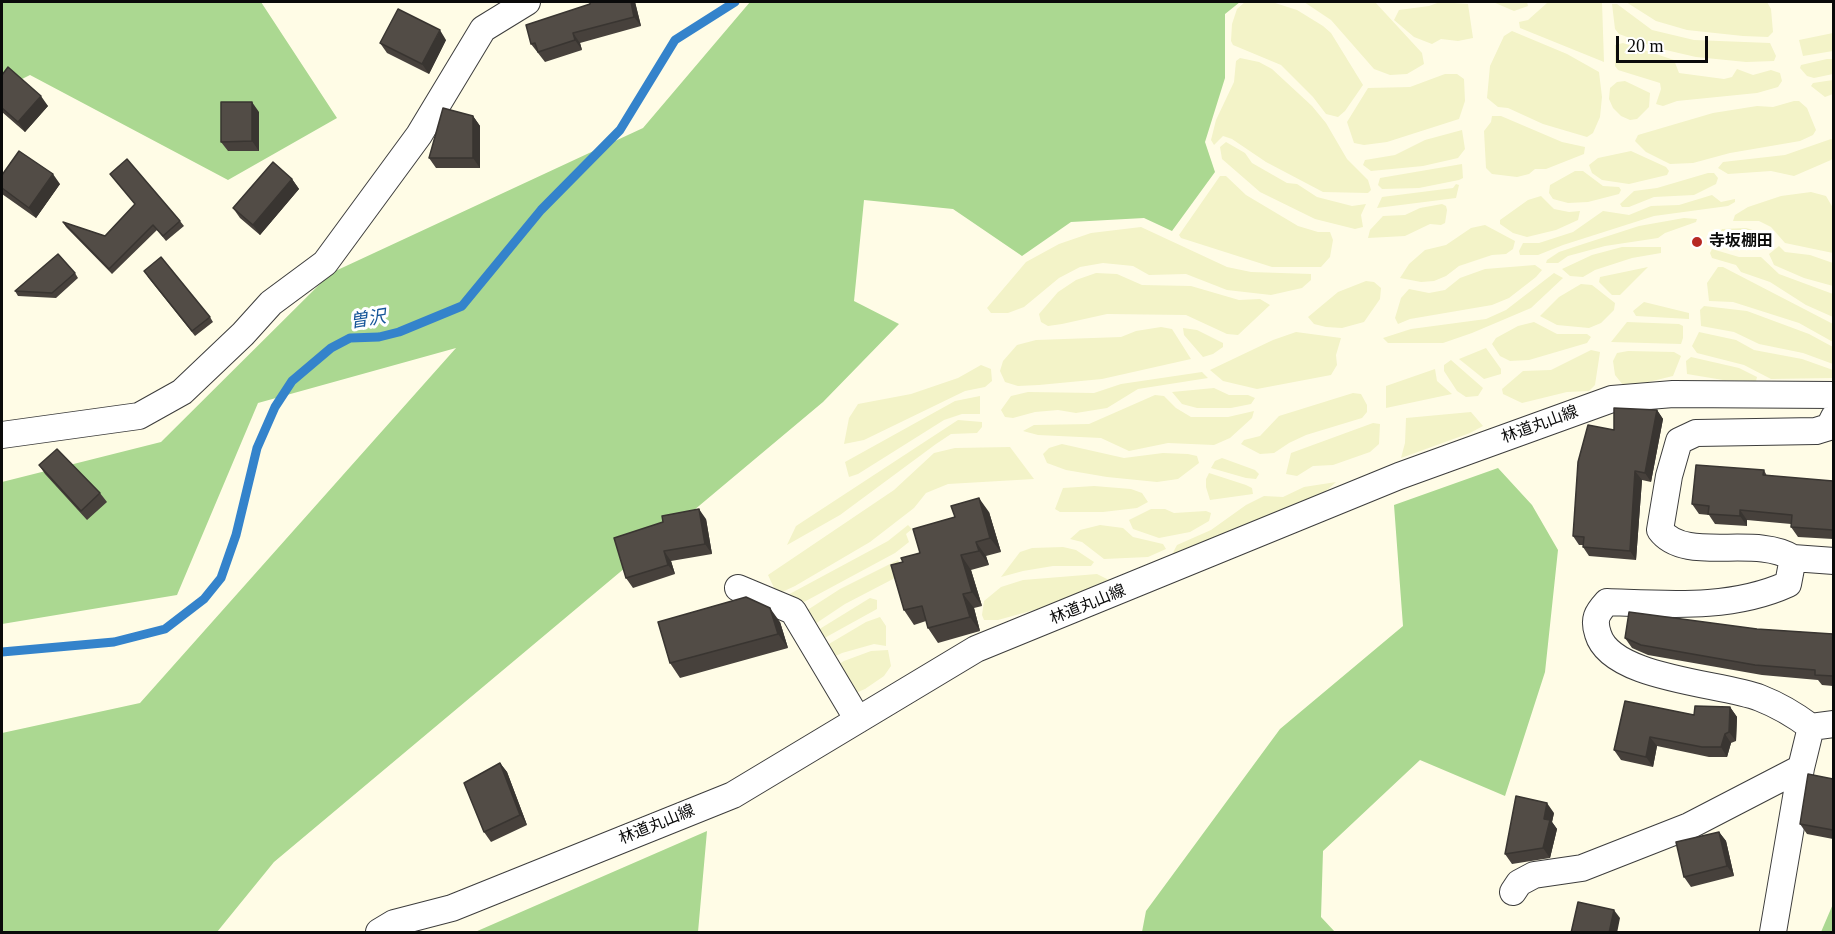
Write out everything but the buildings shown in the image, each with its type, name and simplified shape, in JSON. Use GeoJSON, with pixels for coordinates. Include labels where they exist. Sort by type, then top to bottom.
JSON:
{"type":"FeatureCollection","features":[{"type":"Feature","properties":{"kind":"street"},"geometry":{"type":"LineString","coordinates":[[2,435],[139,416],[182,392],[243,334],[271,303],[325,263],[419,135],[483,29],[527,2]]}},
{"type":"Feature","properties":{"kind":"street","name":"林道丸山線"},"geometry":{"type":"LineString","coordinates":[[379,933],[394,922],[452,908],[733,795],[976,649],[1400,476],[1612,399],[1673,394],[1833,394]]}},
{"type":"Feature","properties":{"kind":"street"},"geometry":{"type":"LineString","coordinates":[[1833,417],[1829,427],[1816,431],[1696,433],[1679,441],[1660,530],[1668,540],[1686,546],[1763,547],[1785,553],[1793,558],[1833,561]]}},
{"type":"Feature","properties":{"kind":"street"},"geometry":{"type":"LineString","coordinates":[[1773,933],[1801,768],[1822,726],[1759,697],[1648,672],[1624,662],[1600,641],[1595,624],[1597,612],[1607,602],[1671,605],[1708,603],[1772,591],[1788,584],[1793,558]]}},
{"type":"Feature","properties":{"kind":"street"},"geometry":{"type":"LineString","coordinates":[[738,588],[793,611],[858,720]]}},
{"type":"Feature","properties":{"kind":"street"},"geometry":{"type":"LineString","coordinates":[[1513,892],[1519,883],[1534,875],[1582,868],[1689,826],[1801,768]]}},
{"type":"Feature","properties":{"kind":"green space"},"geometry":{"type":"Polygon","coordinates":[[[2,2],[261,2],[337,118],[228,180],[30,75],[2,89],[2,2]]]}},
{"type":"Feature","properties":{"kind":"green space"},"geometry":{"type":"Polygon","coordinates":[[[750,2],[1240,2],[1225,14],[1225,78],[1205,142],[1215,172],[1172,231],[1144,218],[1071,222],[1022,256],[953,209],[864,200],[854,301],[899,324],[823,402],[274,862],[217,932],[2,932],[2,733],[140,703],[456,348],[258,403],[177,595],[2,624],[2,482],[161,442],[331,273],[643,128],[750,2]]]}},
{"type":"Feature","properties":{"kind":"green space"},"geometry":{"type":"Polygon","coordinates":[[[1245,2],[1272,2],[1297,10],[1331,33],[1363,85],[1345,111],[1338,117],[1326,114],[1313,97],[1281,65],[1233,45],[1231,41],[1232,24],[1237,9],[1245,2]]]}},
{"type":"Feature","properties":{"kind":"green space"},"geometry":{"type":"Polygon","coordinates":[[[1304,2],[1375,2],[1422,53],[1424,64],[1407,74],[1390,75],[1374,69],[1331,20],[1304,2]]]}},
{"type":"Feature","properties":{"kind":"green space"},"geometry":{"type":"Polygon","coordinates":[[[1440,2],[1468,4],[1473,38],[1458,41],[1441,39],[1432,44],[1414,37],[1394,20],[1399,10],[1429,6],[1440,2]]]}},
{"type":"Feature","properties":{"kind":"green space"},"geometry":{"type":"Polygon","coordinates":[[[1493,2],[1527,2],[1528,6],[1514,11],[1493,2]]]}},
{"type":"Feature","properties":{"kind":"green space"},"geometry":{"type":"Polygon","coordinates":[[[1602,2],[1604,62],[1520,28],[1519,22],[1528,20],[1547,3],[1602,2]]]}},
{"type":"Feature","properties":{"kind":"green space"},"geometry":{"type":"Polygon","coordinates":[[[1626,2],[1767,2],[1771,9],[1773,32],[1768,37],[1687,30],[1656,21],[1626,2]]]}},
{"type":"Feature","properties":{"kind":"green space"},"geometry":{"type":"Polygon","coordinates":[[[1612,4],[1617,4],[1652,30],[1694,40],[1770,43],[1776,56],[1774,61],[1746,62],[1696,57],[1657,48],[1619,34],[1615,29],[1612,4]]]}},
{"type":"Feature","properties":{"kind":"green space"},"geometry":{"type":"Polygon","coordinates":[[[1512,31],[1567,54],[1599,72],[1602,97],[1600,117],[1593,133],[1587,137],[1543,124],[1508,108],[1498,107],[1487,98],[1490,66],[1504,36],[1512,31]]]}},
{"type":"Feature","properties":{"kind":"green space"},"geometry":{"type":"Polygon","coordinates":[[[1833,33],[1833,51],[1803,56],[1799,40],[1833,33]]]}},
{"type":"Feature","properties":{"kind":"green space"},"geometry":{"type":"Polygon","coordinates":[[[1623,43],[1674,60],[1679,73],[1724,79],[1732,77],[1737,69],[1753,75],[1771,70],[1780,73],[1782,81],[1778,87],[1757,93],[1677,101],[1663,106],[1656,104],[1661,89],[1660,83],[1618,70],[1615,66],[1615,45],[1623,43]]]}},
{"type":"Feature","properties":{"kind":"green space"},"geometry":{"type":"Polygon","coordinates":[[[1240,58],[1259,62],[1272,69],[1312,106],[1326,123],[1347,159],[1368,180],[1371,190],[1368,193],[1323,192],[1266,162],[1232,139],[1223,136],[1214,145],[1211,140],[1216,120],[1234,82],[1236,61],[1240,58]]]}},
{"type":"Feature","properties":{"kind":"green space"},"geometry":{"type":"Polygon","coordinates":[[[1833,59],[1833,74],[1814,78],[1807,76],[1800,68],[1801,65],[1833,59]]]}},
{"type":"Feature","properties":{"kind":"green space"},"geometry":{"type":"Polygon","coordinates":[[[1445,74],[1457,74],[1464,79],[1465,101],[1459,119],[1387,142],[1364,145],[1354,143],[1347,122],[1368,88],[1410,87],[1445,74]]]}},
{"type":"Feature","properties":{"kind":"green space"},"geometry":{"type":"Polygon","coordinates":[[[1833,80],[1833,94],[1825,97],[1811,86],[1813,83],[1833,80]]]}},
{"type":"Feature","properties":{"kind":"green space"},"geometry":{"type":"Polygon","coordinates":[[[1625,81],[1650,93],[1649,107],[1637,119],[1630,120],[1621,116],[1613,108],[1609,99],[1610,88],[1617,82],[1625,81]]]}},
{"type":"Feature","properties":{"kind":"green space"},"geometry":{"type":"Polygon","coordinates":[[[1799,101],[1807,108],[1816,130],[1813,135],[1800,141],[1730,153],[1693,163],[1670,164],[1646,152],[1635,141],[1638,135],[1713,113],[1757,106],[1773,107],[1799,101]]]}},
{"type":"Feature","properties":{"kind":"green space"},"geometry":{"type":"Polygon","coordinates":[[[1492,116],[1501,116],[1562,142],[1585,147],[1584,154],[1546,169],[1535,169],[1529,174],[1517,177],[1492,174],[1486,168],[1484,131],[1491,122],[1492,116]]]}},
{"type":"Feature","properties":{"kind":"green space"},"geometry":{"type":"Polygon","coordinates":[[[1462,130],[1465,149],[1458,158],[1423,166],[1371,171],[1363,165],[1365,160],[1395,155],[1425,140],[1462,130]]]}},
{"type":"Feature","properties":{"kind":"green space"},"geometry":{"type":"Polygon","coordinates":[[[1833,140],[1834,157],[1831,160],[1794,176],[1771,171],[1728,174],[1718,168],[1723,162],[1785,155],[1833,140]]]}},
{"type":"Feature","properties":{"kind":"green space"},"geometry":{"type":"Polygon","coordinates":[[[1226,142],[1245,153],[1252,163],[1287,183],[1297,184],[1317,197],[1352,206],[1366,204],[1361,215],[1363,227],[1355,229],[1315,219],[1260,192],[1222,159],[1220,147],[1226,142]]]}},
{"type":"Feature","properties":{"kind":"green space"},"geometry":{"type":"Polygon","coordinates":[[[1631,151],[1666,167],[1669,171],[1667,175],[1629,184],[1602,180],[1592,173],[1589,165],[1598,158],[1631,151]]]}},
{"type":"Feature","properties":{"kind":"green space"},"geometry":{"type":"Polygon","coordinates":[[[1462,164],[1463,178],[1459,180],[1419,188],[1382,189],[1378,185],[1380,178],[1462,164]]]}},
{"type":"Feature","properties":{"kind":"green space"},"geometry":{"type":"Polygon","coordinates":[[[1575,171],[1583,171],[1603,186],[1619,187],[1621,190],[1619,194],[1588,202],[1568,203],[1553,199],[1549,193],[1550,185],[1575,171]]]}},
{"type":"Feature","properties":{"kind":"green space"},"geometry":{"type":"Polygon","coordinates":[[[1714,173],[1718,178],[1716,184],[1694,195],[1654,197],[1629,207],[1622,207],[1620,204],[1634,191],[1657,188],[1714,173]]]}},
{"type":"Feature","properties":{"kind":"green space"},"geometry":{"type":"Polygon","coordinates":[[[1220,176],[1226,176],[1246,195],[1298,226],[1318,232],[1330,232],[1333,240],[1330,257],[1321,267],[1272,267],[1181,238],[1179,235],[1220,176]]]}},
{"type":"Feature","properties":{"kind":"green space"},"geometry":{"type":"Polygon","coordinates":[[[1456,184],[1459,185],[1456,198],[1377,208],[1382,197],[1453,188],[1456,184]]]}},
{"type":"Feature","properties":{"kind":"green space"},"geometry":{"type":"Polygon","coordinates":[[[1811,192],[1826,196],[1833,208],[1833,253],[1785,243],[1771,227],[1759,221],[1733,221],[1735,215],[1748,207],[1781,196],[1811,192]]]}},
{"type":"Feature","properties":{"kind":"green space"},"geometry":{"type":"Polygon","coordinates":[[[1712,195],[1721,202],[1735,199],[1735,202],[1728,206],[1654,216],[1538,255],[1520,255],[1519,251],[1523,243],[1539,243],[1573,232],[1603,211],[1629,215],[1651,206],[1679,205],[1712,195]]]}},
{"type":"Feature","properties":{"kind":"green space"},"geometry":{"type":"Polygon","coordinates":[[[1541,196],[1554,209],[1569,212],[1580,211],[1578,220],[1556,230],[1527,237],[1513,233],[1500,224],[1500,220],[1528,200],[1541,196]]]}},
{"type":"Feature","properties":{"kind":"green space"},"geometry":{"type":"Polygon","coordinates":[[[1442,204],[1447,210],[1445,223],[1441,225],[1430,224],[1405,236],[1368,238],[1370,230],[1383,216],[1405,215],[1420,208],[1442,204]]]}},
{"type":"Feature","properties":{"kind":"green space"},"geometry":{"type":"Polygon","coordinates":[[[1684,218],[1697,219],[1696,222],[1665,233],[1658,238],[1605,246],[1568,256],[1558,263],[1546,263],[1559,252],[1577,246],[1639,226],[1684,218]]]}},
{"type":"Feature","properties":{"kind":"green space"},"geometry":{"type":"Polygon","coordinates":[[[1485,225],[1515,241],[1513,249],[1506,254],[1492,255],[1459,266],[1446,276],[1434,281],[1421,282],[1400,278],[1409,264],[1425,250],[1446,245],[1471,228],[1485,225]]]}},
{"type":"Feature","properties":{"kind":"green space"},"geometry":{"type":"Polygon","coordinates":[[[1141,227],[1227,267],[1251,272],[1311,274],[1311,280],[1302,288],[1271,295],[1227,290],[1186,274],[1149,275],[1133,266],[1103,263],[1080,267],[1059,278],[1024,307],[1008,313],[991,313],[987,308],[1026,262],[1059,244],[1091,233],[1141,227]]]}},
{"type":"Feature","properties":{"kind":"green space"},"geometry":{"type":"Polygon","coordinates":[[[1746,228],[1769,235],[1773,242],[1771,246],[1764,249],[1740,249],[1718,245],[1715,240],[1722,229],[1746,228]]]}},
{"type":"Feature","properties":{"kind":"green space"},"geometry":{"type":"Polygon","coordinates":[[[1779,246],[1785,252],[1810,255],[1833,263],[1833,286],[1804,278],[1774,265],[1769,254],[1779,246]]]}},
{"type":"Feature","properties":{"kind":"green space"},"geometry":{"type":"Polygon","coordinates":[[[1622,247],[1661,247],[1661,253],[1632,258],[1595,270],[1583,277],[1570,276],[1562,269],[1592,255],[1622,247]]]}},
{"type":"Feature","properties":{"kind":"green space"},"geometry":{"type":"Polygon","coordinates":[[[1712,249],[1739,257],[1761,257],[1779,274],[1833,294],[1833,317],[1806,305],[1770,282],[1741,272],[1736,265],[1712,258],[1710,253],[1712,249]]]}},
{"type":"Feature","properties":{"kind":"green space"},"geometry":{"type":"Polygon","coordinates":[[[1535,265],[1542,270],[1536,277],[1509,298],[1492,305],[1410,319],[1398,324],[1395,318],[1401,298],[1409,289],[1429,293],[1445,290],[1460,278],[1485,269],[1535,265]]]}},
{"type":"Feature","properties":{"kind":"green space"},"geometry":{"type":"Polygon","coordinates":[[[1648,267],[1620,295],[1612,295],[1599,282],[1600,277],[1648,267]]]}},
{"type":"Feature","properties":{"kind":"green space"},"geometry":{"type":"Polygon","coordinates":[[[1718,267],[1723,267],[1833,324],[1833,342],[1799,323],[1733,302],[1709,301],[1707,283],[1718,267]]]}},
{"type":"Feature","properties":{"kind":"green space"},"geometry":{"type":"Polygon","coordinates":[[[1096,273],[1117,274],[1142,285],[1191,286],[1239,300],[1260,299],[1270,305],[1238,335],[1227,334],[1186,315],[1107,314],[1048,326],[1041,322],[1039,314],[1058,292],[1076,280],[1096,273]]]}},
{"type":"Feature","properties":{"kind":"green space"},"geometry":{"type":"Polygon","coordinates":[[[1554,273],[1563,278],[1531,308],[1472,333],[1443,343],[1388,343],[1383,338],[1411,329],[1486,319],[1506,310],[1554,273]]]}},
{"type":"Feature","properties":{"kind":"green space"},"geometry":{"type":"Polygon","coordinates":[[[1366,281],[1374,282],[1381,288],[1380,299],[1364,322],[1342,328],[1326,327],[1314,324],[1308,317],[1338,292],[1366,281]]]}},
{"type":"Feature","properties":{"kind":"green space"},"geometry":{"type":"Polygon","coordinates":[[[1581,284],[1592,285],[1615,303],[1614,310],[1601,323],[1589,328],[1557,325],[1540,316],[1559,297],[1581,284]]]}},
{"type":"Feature","properties":{"kind":"green space"},"geometry":{"type":"Polygon","coordinates":[[[1644,302],[1689,313],[1689,319],[1636,316],[1633,311],[1644,302]]]}},
{"type":"Feature","properties":{"kind":"green space"},"geometry":{"type":"Polygon","coordinates":[[[1704,306],[1747,311],[1809,334],[1833,347],[1833,364],[1803,353],[1759,344],[1734,332],[1701,326],[1700,310],[1704,306]]]}},
{"type":"Feature","properties":{"kind":"green space"},"geometry":{"type":"Polygon","coordinates":[[[1534,322],[1557,334],[1587,334],[1591,337],[1587,343],[1529,360],[1510,361],[1500,356],[1492,344],[1496,338],[1518,326],[1534,322]]]}},
{"type":"Feature","properties":{"kind":"green space"},"geometry":{"type":"Polygon","coordinates":[[[1627,322],[1679,324],[1683,326],[1681,344],[1611,342],[1627,322]]]}},
{"type":"Feature","properties":{"kind":"green space"},"geometry":{"type":"Polygon","coordinates":[[[1161,327],[1172,329],[1191,359],[1102,379],[1039,385],[1018,386],[1005,382],[1000,371],[1003,361],[1017,345],[1036,340],[1121,337],[1136,331],[1161,327]]]}},
{"type":"Feature","properties":{"kind":"green space"},"geometry":{"type":"Polygon","coordinates":[[[1183,328],[1197,330],[1223,343],[1223,347],[1203,357],[1184,335],[1183,328]]]}},
{"type":"Feature","properties":{"kind":"green space"},"geometry":{"type":"Polygon","coordinates":[[[1296,332],[1341,338],[1336,355],[1337,365],[1331,375],[1257,389],[1223,381],[1210,370],[1273,340],[1296,332]]]}},
{"type":"Feature","properties":{"kind":"green space"},"geometry":{"type":"Polygon","coordinates":[[[1699,332],[1736,340],[1754,350],[1802,359],[1833,370],[1833,378],[1771,379],[1744,365],[1697,353],[1692,346],[1699,332]]]}},
{"type":"Feature","properties":{"kind":"green space"},"geometry":{"type":"Polygon","coordinates":[[[1486,348],[1501,369],[1501,374],[1484,379],[1459,359],[1486,348]]]}},
{"type":"Feature","properties":{"kind":"green space"},"geometry":{"type":"Polygon","coordinates":[[[1591,350],[1600,352],[1595,385],[1589,391],[1567,392],[1522,403],[1503,394],[1502,389],[1523,371],[1551,370],[1591,350]]]}},
{"type":"Feature","properties":{"kind":"green space"},"geometry":{"type":"Polygon","coordinates":[[[1628,351],[1674,352],[1681,356],[1673,376],[1632,386],[1623,385],[1615,375],[1613,361],[1617,353],[1628,351]]]}},
{"type":"Feature","properties":{"kind":"green space"},"geometry":{"type":"Polygon","coordinates":[[[1691,357],[1739,368],[1757,377],[1756,381],[1723,380],[1687,374],[1686,361],[1691,357]]]}},
{"type":"Feature","properties":{"kind":"green space"},"geometry":{"type":"Polygon","coordinates":[[[1451,360],[1483,388],[1478,396],[1466,397],[1457,391],[1444,371],[1444,365],[1451,360]]]}},
{"type":"Feature","properties":{"kind":"green space"},"geometry":{"type":"Polygon","coordinates":[[[981,365],[991,369],[992,381],[985,387],[965,391],[864,440],[844,444],[849,418],[858,404],[911,394],[958,378],[981,365]]]}},
{"type":"Feature","properties":{"kind":"green space"},"geometry":{"type":"Polygon","coordinates":[[[1435,369],[1437,381],[1452,394],[1386,408],[1386,386],[1435,369]]]}},
{"type":"Feature","properties":{"kind":"green space"},"geometry":{"type":"Polygon","coordinates":[[[1202,372],[1208,378],[1138,389],[1107,408],[1076,413],[1058,410],[1035,412],[1013,418],[1005,417],[1001,410],[1011,396],[1028,392],[1094,393],[1121,384],[1202,372]]]}},
{"type":"Feature","properties":{"kind":"green space"},"geometry":{"type":"Polygon","coordinates":[[[1214,388],[1229,395],[1248,395],[1255,398],[1251,404],[1231,408],[1197,408],[1182,404],[1172,392],[1214,388]]]}},
{"type":"Feature","properties":{"kind":"green space"},"geometry":{"type":"Polygon","coordinates":[[[1353,393],[1361,394],[1367,405],[1367,412],[1362,418],[1306,435],[1274,453],[1260,454],[1241,444],[1244,440],[1260,436],[1279,416],[1353,393]]]}},
{"type":"Feature","properties":{"kind":"green space"},"geometry":{"type":"Polygon","coordinates":[[[1155,395],[1164,396],[1176,408],[1191,417],[1228,417],[1254,411],[1252,418],[1230,438],[1214,445],[1168,443],[1129,451],[1101,438],[1038,435],[1023,431],[1034,425],[1089,424],[1155,395]]]}},
{"type":"Feature","properties":{"kind":"green space"},"geometry":{"type":"Polygon","coordinates":[[[980,396],[980,414],[962,414],[944,420],[858,474],[849,477],[845,462],[955,401],[980,396]]]}},
{"type":"Feature","properties":{"kind":"green space"},"geometry":{"type":"Polygon","coordinates":[[[1471,412],[1483,426],[1401,458],[1405,443],[1406,418],[1471,412]]]}},
{"type":"Feature","properties":{"kind":"green space"},"geometry":{"type":"Polygon","coordinates":[[[958,420],[982,422],[982,427],[977,433],[951,434],[840,515],[787,545],[796,526],[958,420]]]}},
{"type":"Feature","properties":{"kind":"green space"},"geometry":{"type":"Polygon","coordinates":[[[1373,423],[1380,424],[1379,444],[1370,452],[1333,465],[1313,466],[1297,476],[1286,474],[1291,453],[1373,423]]]}},
{"type":"Feature","properties":{"kind":"green space"},"geometry":{"type":"Polygon","coordinates":[[[1062,444],[1124,458],[1163,453],[1188,454],[1197,456],[1199,463],[1178,479],[1157,482],[1107,477],[1066,470],[1047,463],[1043,454],[1049,448],[1062,444]]]}},
{"type":"Feature","properties":{"kind":"green space"},"geometry":{"type":"Polygon","coordinates":[[[1010,447],[1034,479],[948,484],[926,493],[914,508],[870,542],[795,586],[782,592],[775,590],[768,575],[894,490],[934,453],[955,448],[1010,447]]]}},
{"type":"Feature","properties":{"kind":"green space"},"geometry":{"type":"Polygon","coordinates":[[[1222,458],[1255,470],[1259,474],[1256,479],[1246,478],[1211,468],[1215,461],[1222,458]]]}},
{"type":"Feature","properties":{"kind":"green space"},"geometry":{"type":"Polygon","coordinates":[[[1498,468],[1532,505],[1558,550],[1545,672],[1505,796],[1420,760],[1323,851],[1321,917],[1335,932],[1142,932],[1146,911],[1280,729],[1403,626],[1394,505],[1498,468]]]}},
{"type":"Feature","properties":{"kind":"green space"},"geometry":{"type":"Polygon","coordinates":[[[1209,473],[1246,485],[1252,488],[1253,494],[1210,500],[1206,487],[1209,473]]]}},
{"type":"Feature","properties":{"kind":"green space"},"geometry":{"type":"Polygon","coordinates":[[[1336,482],[1324,493],[1168,562],[1177,545],[1211,530],[1246,505],[1264,496],[1283,497],[1304,487],[1336,482]]]}},
{"type":"Feature","properties":{"kind":"green space"},"geometry":{"type":"Polygon","coordinates":[[[1094,486],[1131,489],[1142,493],[1148,502],[1137,508],[1103,512],[1060,512],[1055,509],[1063,488],[1094,486]]]}},
{"type":"Feature","properties":{"kind":"green space"},"geometry":{"type":"Polygon","coordinates":[[[1151,509],[1165,509],[1174,513],[1206,511],[1211,513],[1209,521],[1190,532],[1159,538],[1133,529],[1129,520],[1151,509]]]}},
{"type":"Feature","properties":{"kind":"green space"},"geometry":{"type":"Polygon","coordinates":[[[908,525],[912,529],[906,534],[909,542],[895,553],[791,609],[784,597],[888,541],[908,525]]]}},
{"type":"Feature","properties":{"kind":"green space"},"geometry":{"type":"Polygon","coordinates":[[[1100,525],[1123,528],[1133,537],[1163,544],[1166,549],[1148,557],[1104,559],[1082,542],[1070,539],[1080,530],[1100,525]]]}},
{"type":"Feature","properties":{"kind":"green space"},"geometry":{"type":"Polygon","coordinates":[[[1063,547],[1076,550],[1094,562],[1091,566],[1053,566],[1001,577],[1020,552],[1032,548],[1063,547]]]}},
{"type":"Feature","properties":{"kind":"green space"},"geometry":{"type":"Polygon","coordinates":[[[898,560],[904,570],[893,579],[845,604],[809,628],[795,618],[840,589],[898,560]]]}},
{"type":"Feature","properties":{"kind":"green space"},"geometry":{"type":"Polygon","coordinates":[[[1097,574],[1111,581],[1070,600],[998,620],[984,620],[982,615],[984,601],[1001,587],[1023,580],[1097,574]]]}},
{"type":"Feature","properties":{"kind":"green space"},"geometry":{"type":"Polygon","coordinates":[[[870,598],[877,600],[877,609],[810,646],[805,638],[870,598]]]}},
{"type":"Feature","properties":{"kind":"green space"},"geometry":{"type":"Polygon","coordinates":[[[880,617],[886,626],[886,646],[874,644],[842,653],[817,665],[812,654],[866,622],[880,617]]]}},
{"type":"Feature","properties":{"kind":"green space"},"geometry":{"type":"Polygon","coordinates":[[[888,650],[891,666],[884,676],[865,689],[837,701],[821,675],[844,661],[871,651],[888,650]]]}},
{"type":"Feature","properties":{"kind":"green space"},"geometry":{"type":"Polygon","coordinates":[[[707,831],[698,932],[475,932],[707,831]]]}},
{"type":"Feature","properties":{"kind":"green space"},"geometry":{"type":"Polygon","coordinates":[[[1833,904],[1833,932],[1821,932],[1833,904]]]}},
{"type":"Feature","properties":{"kind":"waterway","name":"曽沢"},"geometry":{"type":"LineString","coordinates":[[2,652],[114,642],[165,629],[204,599],[221,578],[236,535],[257,448],[275,407],[292,381],[331,348],[350,338],[379,337],[399,332],[462,306],[541,210],[620,130],[675,40],[735,2]]}},
{"type":"Feature","properties":{"kind":"place","name":"寺坂棚田"},"geometry":{"type":"Point","coordinates":[1697,242]}}]}
